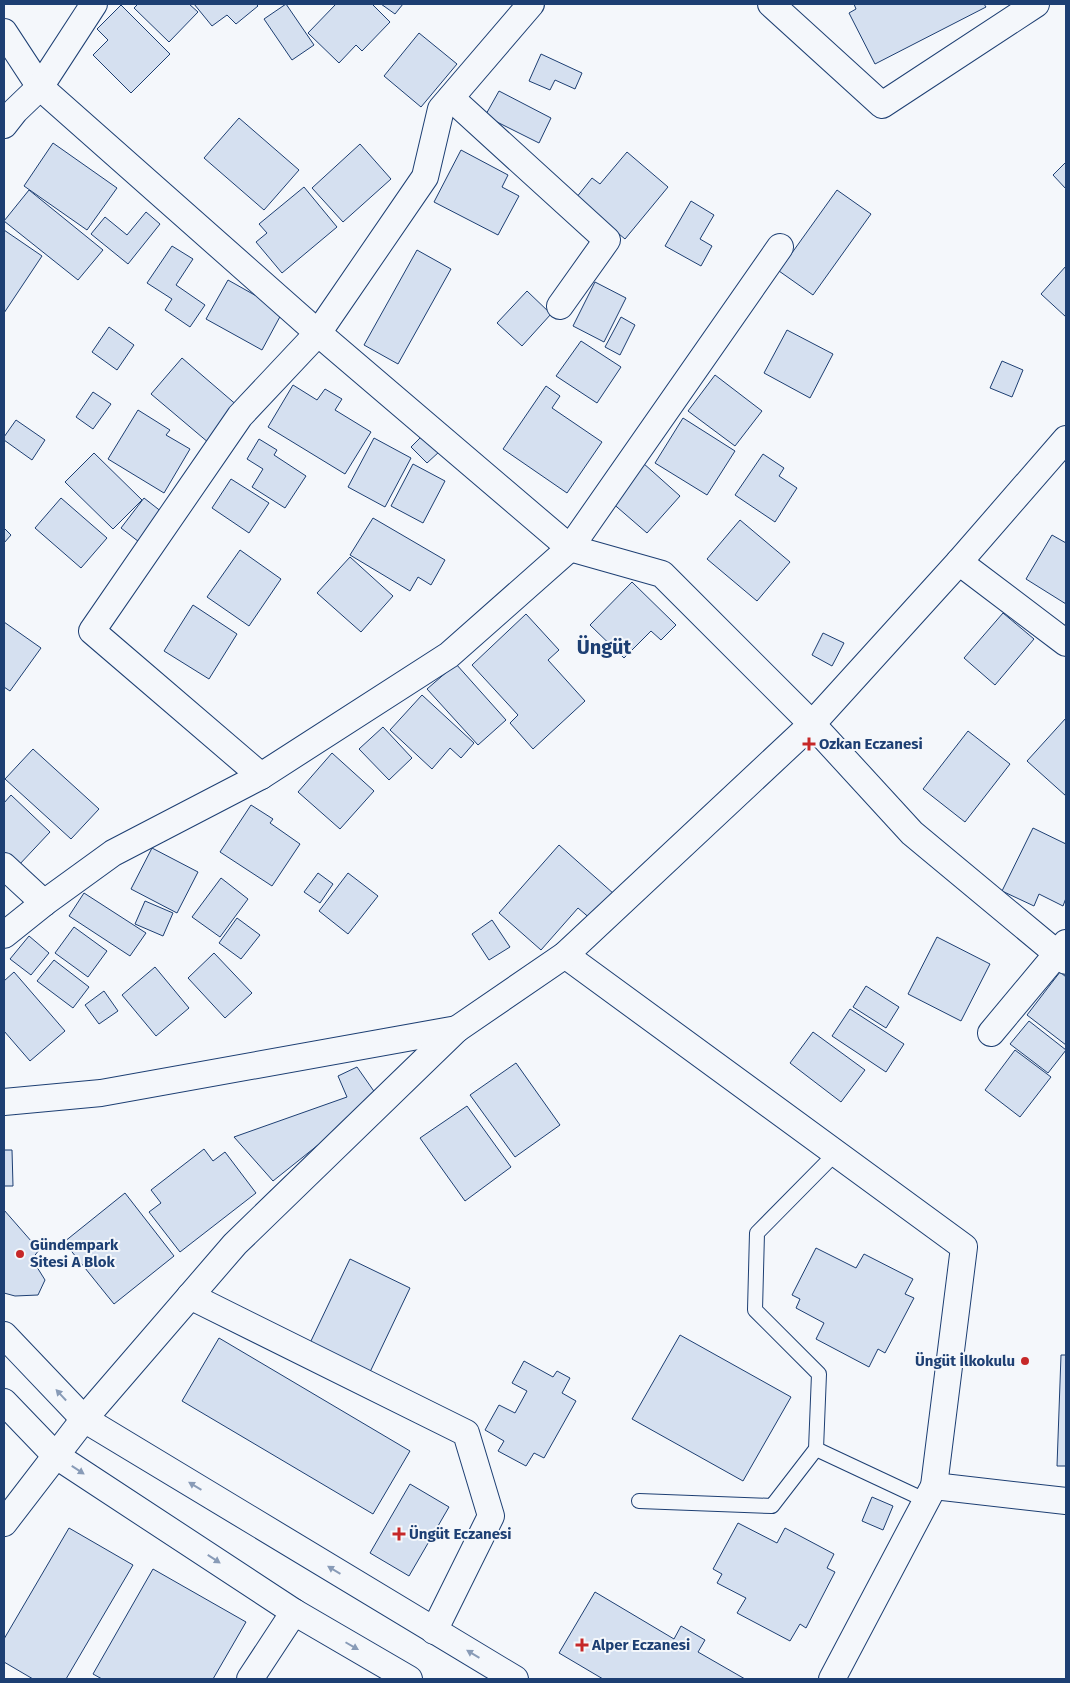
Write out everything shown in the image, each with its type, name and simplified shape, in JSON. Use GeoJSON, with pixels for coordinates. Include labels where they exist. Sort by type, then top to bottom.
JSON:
{"type":"FeatureCollection","features":[{"type":"Feature","properties":{"kind":"street"},"geometry":{"type":"LineString","coordinates":[[4,125],[40,86],[94,4]]}},
{"type":"Feature","properties":{"kind":"street"},"geometry":{"type":"LineString","coordinates":[[262,776],[92,631],[240,416],[318,333],[424,177],[441,110],[531,4]]}},
{"type":"Feature","properties":{"kind":"street"},"geometry":{"type":"LineString","coordinates":[[771,4],[882,105],[1036,4]]}},
{"type":"Feature","properties":{"kind":"street"},"geometry":{"type":"LineString","coordinates":[[4,32],[40,86],[318,333],[570,548],[662,574],[812,724],[912,833],[1063,953],[991,1033]]}},
{"type":"Feature","properties":{"kind":"street"},"geometry":{"type":"LineString","coordinates":[[451,98],[607,240],[560,306]]}},
{"type":"Feature","properties":{"kind":"street"},"geometry":{"type":"LineString","coordinates":[[4,935],[44,902],[113,853],[262,776],[449,656],[570,548],[780,248]]}},
{"type":"Feature","properties":{"kind":"street"},"geometry":{"type":"LineString","coordinates":[[4,1523],[84,1419],[235,1244],[457,1029],[566,955],[812,724],[959,562],[1066,439]]}},
{"type":"Feature","properties":{"kind":"street"},"geometry":{"type":"LineString","coordinates":[[959,562],[1066,643]]}},
{"type":"Feature","properties":{"kind":"street"},"geometry":{"type":"LineString","coordinates":[[4,866],[44,902]]}},
{"type":"Feature","properties":{"kind":"street"},"geometry":{"type":"LineString","coordinates":[[566,955],[964,1247],[930,1493],[832,1679]]}},
{"type":"Feature","properties":{"kind":"street"},"geometry":{"type":"LineString","coordinates":[[4,1102],[101,1093],[457,1029]]}},
{"type":"Feature","properties":{"kind":"street"},"geometry":{"type":"LineString","coordinates":[[4,1115],[78,1095]]}},
{"type":"Feature","properties":{"kind":"street"},"geometry":{"type":"LineString","coordinates":[[190,1296],[466,1433],[491,1516],[434,1630]]}},
{"type":"Feature","properties":{"kind":"street"},"geometry":{"type":"LineString","coordinates":[[4,1335],[84,1419],[515,1679]]}},
{"type":"Feature","properties":{"kind":"street"},"geometry":{"type":"LineString","coordinates":[[4,1402],[55,1455],[294,1612],[409,1679]]}},
{"type":"Feature","properties":{"kind":"street"},"geometry":{"type":"LineString","coordinates":[[930,1493],[1066,1501]]}},
{"type":"Feature","properties":{"kind":"street"},"geometry":{"type":"LineString","coordinates":[[250,1679],[294,1612]]}},
{"type":"Feature","properties":{"kind":"lane"},"geometry":{"type":"LineString","coordinates":[[639,1501],[772,1506],[816,1449],[819,1374],[755,1310],[757,1233],[836,1153]]}},
{"type":"Feature","properties":{"kind":"lane"},"geometry":{"type":"LineString","coordinates":[[816,1449],[930,1493]]}},
{"type":"Feature","properties":{"kind":"building"},"geometry":{"type":"Polygon","coordinates":[[[138,4],[189,4],[198,12],[169,42],[134,8],[138,4]]]}},
{"type":"Feature","properties":{"kind":"building"},"geometry":{"type":"Polygon","coordinates":[[[194,4],[256,4],[258,6],[236,24],[227,15],[212,26],[194,4]]]}},
{"type":"Feature","properties":{"kind":"building"},"geometry":{"type":"Polygon","coordinates":[[[286,4],[314,45],[292,60],[264,19],[286,4]]]}},
{"type":"Feature","properties":{"kind":"building"},"geometry":{"type":"Polygon","coordinates":[[[336,4],[372,4],[390,22],[362,51],[356,45],[339,63],[308,33],[336,4]]]}},
{"type":"Feature","properties":{"kind":"building"},"geometry":{"type":"Polygon","coordinates":[[[381,4],[403,4],[395,14],[381,4]]]}},
{"type":"Feature","properties":{"kind":"building"},"geometry":{"type":"Polygon","coordinates":[[[854,4],[984,4],[986,7],[875,64],[849,13],[856,9],[854,4]]]}},
{"type":"Feature","properties":{"kind":"building"},"geometry":{"type":"Polygon","coordinates":[[[121,5],[170,54],[131,93],[93,55],[108,40],[97,29],[121,5]]]}},
{"type":"Feature","properties":{"kind":"building"},"geometry":{"type":"Polygon","coordinates":[[[419,33],[457,64],[421,107],[384,76],[419,33]]]}},
{"type":"Feature","properties":{"kind":"building"},"geometry":{"type":"Polygon","coordinates":[[[541,54],[582,73],[575,89],[555,80],[550,90],[529,81],[541,54]]]}},
{"type":"Feature","properties":{"kind":"building"},"geometry":{"type":"Polygon","coordinates":[[[499,91],[551,118],[539,143],[485,116],[499,91]]]}},
{"type":"Feature","properties":{"kind":"building"},"geometry":{"type":"Polygon","coordinates":[[[239,118],[299,170],[264,210],[204,158],[239,118]]]}},
{"type":"Feature","properties":{"kind":"building"},"geometry":{"type":"Polygon","coordinates":[[[53,143],[117,188],[87,230],[24,186],[53,143]]]}},
{"type":"Feature","properties":{"kind":"building"},"geometry":{"type":"Polygon","coordinates":[[[360,144],[391,179],[343,222],[312,188],[360,144]]]}},
{"type":"Feature","properties":{"kind":"building"},"geometry":{"type":"Polygon","coordinates":[[[461,150],[508,175],[502,187],[519,196],[498,235],[434,202],[461,150]]]}},
{"type":"Feature","properties":{"kind":"building"},"geometry":{"type":"Polygon","coordinates":[[[627,152],[668,187],[625,239],[576,198],[592,178],[600,184],[627,152]]]}},
{"type":"Feature","properties":{"kind":"building"},"geometry":{"type":"Polygon","coordinates":[[[1066,162],[1066,189],[1053,175],[1066,162]]]}},
{"type":"Feature","properties":{"kind":"building"},"geometry":{"type":"Polygon","coordinates":[[[304,187],[337,227],[282,273],[256,242],[267,233],[259,224],[304,187]]]}},
{"type":"Feature","properties":{"kind":"building"},"geometry":{"type":"Polygon","coordinates":[[[29,190],[103,250],[78,280],[4,221],[29,190]]]}},
{"type":"Feature","properties":{"kind":"building"},"geometry":{"type":"Polygon","coordinates":[[[837,190],[871,214],[813,295],[779,271],[837,190]]]}},
{"type":"Feature","properties":{"kind":"building"},"geometry":{"type":"Polygon","coordinates":[[[691,201],[714,215],[700,239],[712,246],[701,266],[665,246],[691,201]]]}},
{"type":"Feature","properties":{"kind":"building"},"geometry":{"type":"Polygon","coordinates":[[[146,212],[160,224],[128,264],[91,234],[105,217],[127,235],[146,212]]]}},
{"type":"Feature","properties":{"kind":"building"},"geometry":{"type":"Polygon","coordinates":[[[4,230],[42,256],[4,313],[4,230]]]}},
{"type":"Feature","properties":{"kind":"building"},"geometry":{"type":"Polygon","coordinates":[[[172,246],[193,259],[176,285],[205,305],[190,327],[165,310],[172,299],[147,283],[172,246]]]}},
{"type":"Feature","properties":{"kind":"building"},"geometry":{"type":"Polygon","coordinates":[[[417,250],[451,269],[398,364],[364,345],[417,250]]]}},
{"type":"Feature","properties":{"kind":"building"},"geometry":{"type":"Polygon","coordinates":[[[1066,266],[1066,317],[1041,294],[1066,266]]]}},
{"type":"Feature","properties":{"kind":"building"},"geometry":{"type":"Polygon","coordinates":[[[228,280],[283,311],[262,350],[206,319],[228,280]]]}},
{"type":"Feature","properties":{"kind":"building"},"geometry":{"type":"Polygon","coordinates":[[[595,282],[626,298],[604,342],[573,326],[595,282]]]}},
{"type":"Feature","properties":{"kind":"building"},"geometry":{"type":"Polygon","coordinates":[[[527,291],[551,314],[522,346],[497,323],[527,291]]]}},
{"type":"Feature","properties":{"kind":"building"},"geometry":{"type":"Polygon","coordinates":[[[621,317],[635,325],[620,355],[605,347],[621,317]]]}},
{"type":"Feature","properties":{"kind":"building"},"geometry":{"type":"Polygon","coordinates":[[[109,327],[134,345],[117,370],[92,352],[109,327]]]}},
{"type":"Feature","properties":{"kind":"building"},"geometry":{"type":"Polygon","coordinates":[[[787,330],[833,354],[810,398],[764,373],[787,330]]]}},
{"type":"Feature","properties":{"kind":"building"},"geometry":{"type":"Polygon","coordinates":[[[581,341],[621,367],[597,403],[556,376],[581,341]]]}},
{"type":"Feature","properties":{"kind":"building"},"geometry":{"type":"Polygon","coordinates":[[[182,358],[239,407],[209,443],[151,394],[182,358]]]}},
{"type":"Feature","properties":{"kind":"building"},"geometry":{"type":"Polygon","coordinates":[[[1002,361],[1023,370],[1012,397],[990,388],[1002,361]]]}},
{"type":"Feature","properties":{"kind":"building"},"geometry":{"type":"Polygon","coordinates":[[[715,375],[762,411],[735,446],[688,411],[715,375]]]}},
{"type":"Feature","properties":{"kind":"building"},"geometry":{"type":"Polygon","coordinates":[[[293,385],[317,400],[325,389],[342,399],[335,410],[371,432],[345,474],[268,427],[293,385]]]}},
{"type":"Feature","properties":{"kind":"building"},"geometry":{"type":"Polygon","coordinates":[[[546,386],[560,396],[552,408],[602,442],[567,493],[503,449],[546,386]]]}},
{"type":"Feature","properties":{"kind":"building"},"geometry":{"type":"Polygon","coordinates":[[[93,392],[111,404],[93,429],[76,417],[93,392]]]}},
{"type":"Feature","properties":{"kind":"building"},"geometry":{"type":"Polygon","coordinates":[[[138,410],[170,430],[166,435],[190,449],[164,493],[108,459],[138,410]]]}},
{"type":"Feature","properties":{"kind":"building"},"geometry":{"type":"Polygon","coordinates":[[[683,418],[735,451],[707,495],[655,463],[683,418]]]}},
{"type":"Feature","properties":{"kind":"building"},"geometry":{"type":"Polygon","coordinates":[[[16,420],[45,440],[32,460],[4,440],[4,437],[16,420]]]}},
{"type":"Feature","properties":{"kind":"building"},"geometry":{"type":"Polygon","coordinates":[[[423,435],[440,451],[427,463],[411,447],[423,435]]]}},
{"type":"Feature","properties":{"kind":"building"},"geometry":{"type":"Polygon","coordinates":[[[374,438],[411,458],[385,507],[348,487],[374,438]]]}},
{"type":"Feature","properties":{"kind":"building"},"geometry":{"type":"Polygon","coordinates":[[[259,439],[277,450],[274,455],[306,476],[285,508],[252,487],[263,469],[247,459],[259,439]]]}},
{"type":"Feature","properties":{"kind":"building"},"geometry":{"type":"Polygon","coordinates":[[[94,453],[142,500],[113,529],[65,482],[94,453]]]}},
{"type":"Feature","properties":{"kind":"building"},"geometry":{"type":"Polygon","coordinates":[[[763,454],[784,468],[779,476],[797,488],[775,522],[735,495],[763,454]]]}},
{"type":"Feature","properties":{"kind":"building"},"geometry":{"type":"Polygon","coordinates":[[[643,463],[680,496],[647,533],[610,501],[643,463]]]}},
{"type":"Feature","properties":{"kind":"building"},"geometry":{"type":"Polygon","coordinates":[[[413,464],[445,481],[423,523],[391,506],[413,464]]]}},
{"type":"Feature","properties":{"kind":"building"},"geometry":{"type":"Polygon","coordinates":[[[231,479],[269,503],[249,533],[212,508],[231,479]]]}},
{"type":"Feature","properties":{"kind":"building"},"geometry":{"type":"Polygon","coordinates":[[[61,498],[107,538],[81,568],[35,528],[61,498]]]}},
{"type":"Feature","properties":{"kind":"building"},"geometry":{"type":"Polygon","coordinates":[[[144,498],[167,516],[143,545],[121,528],[144,498]]]}},
{"type":"Feature","properties":{"kind":"building"},"geometry":{"type":"Polygon","coordinates":[[[373,518],[445,560],[431,585],[418,577],[410,591],[350,555],[373,518]]]}},
{"type":"Feature","properties":{"kind":"building"},"geometry":{"type":"Polygon","coordinates":[[[740,520],[790,562],[757,601],[707,559],[740,520]]]}},
{"type":"Feature","properties":{"kind":"building"},"geometry":{"type":"Polygon","coordinates":[[[4,528],[11,535],[4,543],[4,528]]]}},
{"type":"Feature","properties":{"kind":"building"},"geometry":{"type":"Polygon","coordinates":[[[1052,535],[1066,543],[1066,604],[1026,579],[1052,535]]]}},
{"type":"Feature","properties":{"kind":"building"},"geometry":{"type":"Polygon","coordinates":[[[240,550],[281,579],[249,626],[207,597],[240,550]]]}},
{"type":"Feature","properties":{"kind":"building"},"geometry":{"type":"Polygon","coordinates":[[[350,557],[393,596],[361,632],[317,593],[350,557]]]}},
{"type":"Feature","properties":{"kind":"building"},"geometry":{"type":"Polygon","coordinates":[[[632,582],[676,625],[661,640],[651,631],[624,658],[590,625],[632,582]]]}},
{"type":"Feature","properties":{"kind":"building"},"geometry":{"type":"Polygon","coordinates":[[[193,605],[237,634],[209,679],[164,651],[193,605]]]}},
{"type":"Feature","properties":{"kind":"building"},"geometry":{"type":"Polygon","coordinates":[[[1003,613],[1034,639],[995,685],[964,658],[1003,613]]]}},
{"type":"Feature","properties":{"kind":"building"},"geometry":{"type":"Polygon","coordinates":[[[526,614],[559,650],[548,660],[585,701],[533,749],[510,723],[518,715],[472,665],[526,614]]]}},
{"type":"Feature","properties":{"kind":"building"},"geometry":{"type":"Polygon","coordinates":[[[4,622],[41,648],[10,691],[4,687],[4,622]]]}},
{"type":"Feature","properties":{"kind":"building"},"geometry":{"type":"Polygon","coordinates":[[[823,633],[844,643],[832,666],[812,655],[823,633]]]}},
{"type":"Feature","properties":{"kind":"building"},"geometry":{"type":"Polygon","coordinates":[[[456,664],[506,720],[478,745],[427,689],[456,664]]]}},
{"type":"Feature","properties":{"kind":"building"},"geometry":{"type":"Polygon","coordinates":[[[422,695],[474,743],[461,758],[450,748],[432,769],[390,730],[422,695]]]}},
{"type":"Feature","properties":{"kind":"building"},"geometry":{"type":"Polygon","coordinates":[[[1066,718],[1066,796],[1027,761],[1066,718]]]}},
{"type":"Feature","properties":{"kind":"building"},"geometry":{"type":"Polygon","coordinates":[[[383,727],[412,758],[389,780],[359,749],[383,727]]]}},
{"type":"Feature","properties":{"kind":"building"},"geometry":{"type":"Polygon","coordinates":[[[968,731],[1010,764],[965,822],[923,789],[968,731]]]}},
{"type":"Feature","properties":{"kind":"building"},"geometry":{"type":"Polygon","coordinates":[[[33,749],[99,809],[71,839],[5,779],[33,749]]]}},
{"type":"Feature","properties":{"kind":"building"},"geometry":{"type":"Polygon","coordinates":[[[332,753],[374,791],[340,829],[298,792],[332,753]]]}},
{"type":"Feature","properties":{"kind":"building"},"geometry":{"type":"Polygon","coordinates":[[[11,795],[50,832],[18,866],[4,853],[4,803],[11,795]]]}},
{"type":"Feature","properties":{"kind":"building"},"geometry":{"type":"Polygon","coordinates":[[[251,805],[273,819],[270,823],[300,844],[272,886],[220,852],[251,805]]]}},
{"type":"Feature","properties":{"kind":"building"},"geometry":{"type":"Polygon","coordinates":[[[1033,828],[1066,844],[1066,898],[1063,906],[1039,894],[1034,906],[1002,891],[1033,828]]]}},
{"type":"Feature","properties":{"kind":"building"},"geometry":{"type":"Polygon","coordinates":[[[559,845],[614,894],[592,920],[578,908],[541,950],[499,913],[559,845]]]}},
{"type":"Feature","properties":{"kind":"building"},"geometry":{"type":"Polygon","coordinates":[[[152,848],[198,872],[177,913],[131,889],[152,848]]]}},
{"type":"Feature","properties":{"kind":"building"},"geometry":{"type":"Polygon","coordinates":[[[318,873],[333,884],[320,903],[304,892],[318,873]]]}},
{"type":"Feature","properties":{"kind":"building"},"geometry":{"type":"Polygon","coordinates":[[[348,873],[378,896],[348,934],[319,911],[348,873]]]}},
{"type":"Feature","properties":{"kind":"building"},"geometry":{"type":"Polygon","coordinates":[[[221,878],[248,899],[220,937],[192,917],[221,878]]]}},
{"type":"Feature","properties":{"kind":"building"},"geometry":{"type":"Polygon","coordinates":[[[84,893],[146,933],[130,956],[69,916],[84,893]]]}},
{"type":"Feature","properties":{"kind":"building"},"geometry":{"type":"Polygon","coordinates":[[[145,901],[173,913],[163,936],[135,924],[145,901]]]}},
{"type":"Feature","properties":{"kind":"building"},"geometry":{"type":"Polygon","coordinates":[[[237,918],[260,935],[241,959],[219,943],[237,918]]]}},
{"type":"Feature","properties":{"kind":"building"},"geometry":{"type":"Polygon","coordinates":[[[492,920],[510,947],[489,960],[472,934],[492,920]]]}},
{"type":"Feature","properties":{"kind":"building"},"geometry":{"type":"Polygon","coordinates":[[[74,927],[107,951],[88,977],[55,953],[74,927]]]}},
{"type":"Feature","properties":{"kind":"building"},"geometry":{"type":"Polygon","coordinates":[[[29,936],[49,953],[31,975],[10,959],[29,936]]]}},
{"type":"Feature","properties":{"kind":"building"},"geometry":{"type":"Polygon","coordinates":[[[937,937],[990,964],[961,1021],[908,994],[937,937]]]}},
{"type":"Feature","properties":{"kind":"building"},"geometry":{"type":"Polygon","coordinates":[[[214,953],[252,993],[225,1018],[188,978],[214,953]]]}},
{"type":"Feature","properties":{"kind":"building"},"geometry":{"type":"Polygon","coordinates":[[[54,960],[89,987],[73,1008],[37,981],[54,960]]]}},
{"type":"Feature","properties":{"kind":"building"},"geometry":{"type":"Polygon","coordinates":[[[155,967],[189,1008],[156,1036],[122,995],[155,967]]]}},
{"type":"Feature","properties":{"kind":"building"},"geometry":{"type":"Polygon","coordinates":[[[14,972],[65,1031],[30,1061],[4,1031],[4,981],[14,972]]]}},
{"type":"Feature","properties":{"kind":"building"},"geometry":{"type":"Polygon","coordinates":[[[1060,972],[1066,977],[1066,1045],[1027,1015],[1060,972]]]}},
{"type":"Feature","properties":{"kind":"building"},"geometry":{"type":"Polygon","coordinates":[[[866,986],[899,1007],[886,1028],[853,1007],[866,986]]]}},
{"type":"Feature","properties":{"kind":"building"},"geometry":{"type":"Polygon","coordinates":[[[104,991],[118,1011],[99,1024],[85,1005],[104,991]]]}},
{"type":"Feature","properties":{"kind":"building"},"geometry":{"type":"Polygon","coordinates":[[[850,1009],[904,1044],[886,1072],[832,1036],[850,1009]]]}},
{"type":"Feature","properties":{"kind":"building"},"geometry":{"type":"Polygon","coordinates":[[[1029,1021],[1066,1050],[1048,1073],[1010,1044],[1029,1021]]]}},
{"type":"Feature","properties":{"kind":"building"},"geometry":{"type":"Polygon","coordinates":[[[813,1032],[865,1070],[841,1102],[790,1063],[813,1032]]]}},
{"type":"Feature","properties":{"kind":"building"},"geometry":{"type":"Polygon","coordinates":[[[1015,1050],[1051,1077],[1020,1117],[985,1090],[1015,1050]]]}},
{"type":"Feature","properties":{"kind":"building"},"geometry":{"type":"Polygon","coordinates":[[[516,1063],[560,1125],[515,1157],[470,1095],[516,1063]]]}},
{"type":"Feature","properties":{"kind":"building"},"geometry":{"type":"Polygon","coordinates":[[[357,1067],[378,1097],[273,1181],[234,1137],[347,1097],[338,1076],[357,1067]]]}},
{"type":"Feature","properties":{"kind":"building"},"geometry":{"type":"Polygon","coordinates":[[[467,1106],[511,1167],[465,1201],[420,1138],[467,1106]]]}},
{"type":"Feature","properties":{"kind":"building"},"geometry":{"type":"Polygon","coordinates":[[[204,1149],[213,1161],[225,1152],[256,1193],[180,1252],[149,1212],[161,1203],[151,1190],[204,1149]]]}},
{"type":"Feature","properties":{"kind":"building"},"geometry":{"type":"Polygon","coordinates":[[[4,1150],[12,1150],[13,1186],[4,1186],[4,1150]]]}},
{"type":"Feature","properties":{"kind":"building"},"geometry":{"type":"Polygon","coordinates":[[[125,1193],[174,1256],[114,1304],[64,1242],[125,1193]]]}},
{"type":"Feature","properties":{"kind":"building","name":"Gündempark Sitesi A Blok"},"geometry":{"type":"Polygon","coordinates":[[[4,1210],[39,1250],[32,1259],[45,1280],[38,1295],[15,1296],[4,1293],[4,1210]]]}},
{"type":"Feature","properties":{"kind":"building"},"geometry":{"type":"Polygon","coordinates":[[[816,1248],[856,1268],[864,1254],[913,1279],[905,1294],[914,1298],[885,1353],[878,1349],[869,1367],[816,1339],[824,1323],[796,1308],[800,1299],[792,1295],[816,1248]]]}},
{"type":"Feature","properties":{"kind":"building"},"geometry":{"type":"Polygon","coordinates":[[[350,1259],[410,1288],[370,1372],[310,1343],[350,1259]]]}},
{"type":"Feature","properties":{"kind":"building"},"geometry":{"type":"Polygon","coordinates":[[[680,1335],[791,1397],[743,1481],[632,1419],[680,1335]]]}},
{"type":"Feature","properties":{"kind":"building"},"geometry":{"type":"Polygon","coordinates":[[[219,1338],[410,1451],[373,1514],[182,1401],[219,1338]]]}},
{"type":"Feature","properties":{"kind":"building"},"geometry":{"type":"Polygon","coordinates":[[[1061,1355],[1066,1355],[1066,1466],[1057,1466],[1061,1355]]]}},
{"type":"Feature","properties":{"kind":"building"},"geometry":{"type":"Polygon","coordinates":[[[524,1361],[553,1377],[557,1371],[570,1378],[562,1393],[576,1401],[544,1458],[534,1453],[526,1466],[498,1451],[504,1441],[485,1430],[499,1405],[515,1413],[527,1391],[512,1383],[524,1361]]]}},
{"type":"Feature","properties":{"kind":"building"},"geometry":{"type":"Polygon","coordinates":[[[410,1484],[449,1507],[409,1576],[370,1553],[410,1484]]]}},
{"type":"Feature","properties":{"kind":"building"},"geometry":{"type":"Polygon","coordinates":[[[872,1497],[893,1506],[883,1530],[862,1521],[872,1497]]]}},
{"type":"Feature","properties":{"kind":"building"},"geometry":{"type":"Polygon","coordinates":[[[738,1523],[777,1543],[785,1528],[834,1554],[827,1568],[835,1572],[806,1628],[800,1624],[790,1641],[737,1613],[746,1598],[717,1583],[722,1574],[713,1569],[738,1523]]]}},
{"type":"Feature","properties":{"kind":"building"},"geometry":{"type":"Polygon","coordinates":[[[69,1528],[133,1565],[66,1679],[33,1679],[4,1662],[4,1639],[69,1528]]]}},
{"type":"Feature","properties":{"kind":"building"},"geometry":{"type":"Polygon","coordinates":[[[153,1569],[246,1622],[213,1679],[102,1679],[93,1674],[153,1569]]]}},
{"type":"Feature","properties":{"kind":"building"},"geometry":{"type":"Polygon","coordinates":[[[595,1592],[674,1639],[681,1626],[705,1640],[698,1652],[745,1679],[603,1679],[559,1653],[595,1592]]]}},
{"type":"Feature","properties":{"kind":"place","name":"Ozkan Eczanesi"},"geometry":{"type":"Point","coordinates":[809,744]}},
{"type":"Feature","properties":{"kind":"place","name":"Gündempark Sitesi A Blok"},"geometry":{"type":"Point","coordinates":[20,1254]}},
{"type":"Feature","properties":{"kind":"place","name":"Üngüt İlkokulu"},"geometry":{"type":"Point","coordinates":[1025,1361]}},
{"type":"Feature","properties":{"kind":"place","name":"Üngüt Eczanesi"},"geometry":{"type":"Point","coordinates":[399,1534]}},
{"type":"Feature","properties":{"kind":"place","name":"Alper Eczanesi"},"geometry":{"type":"Point","coordinates":[582,1645]}},
{"type":"Feature","properties":{"kind":"district","name":"Üngüt"},"geometry":{"type":"Point","coordinates":[604,647]}}]}
